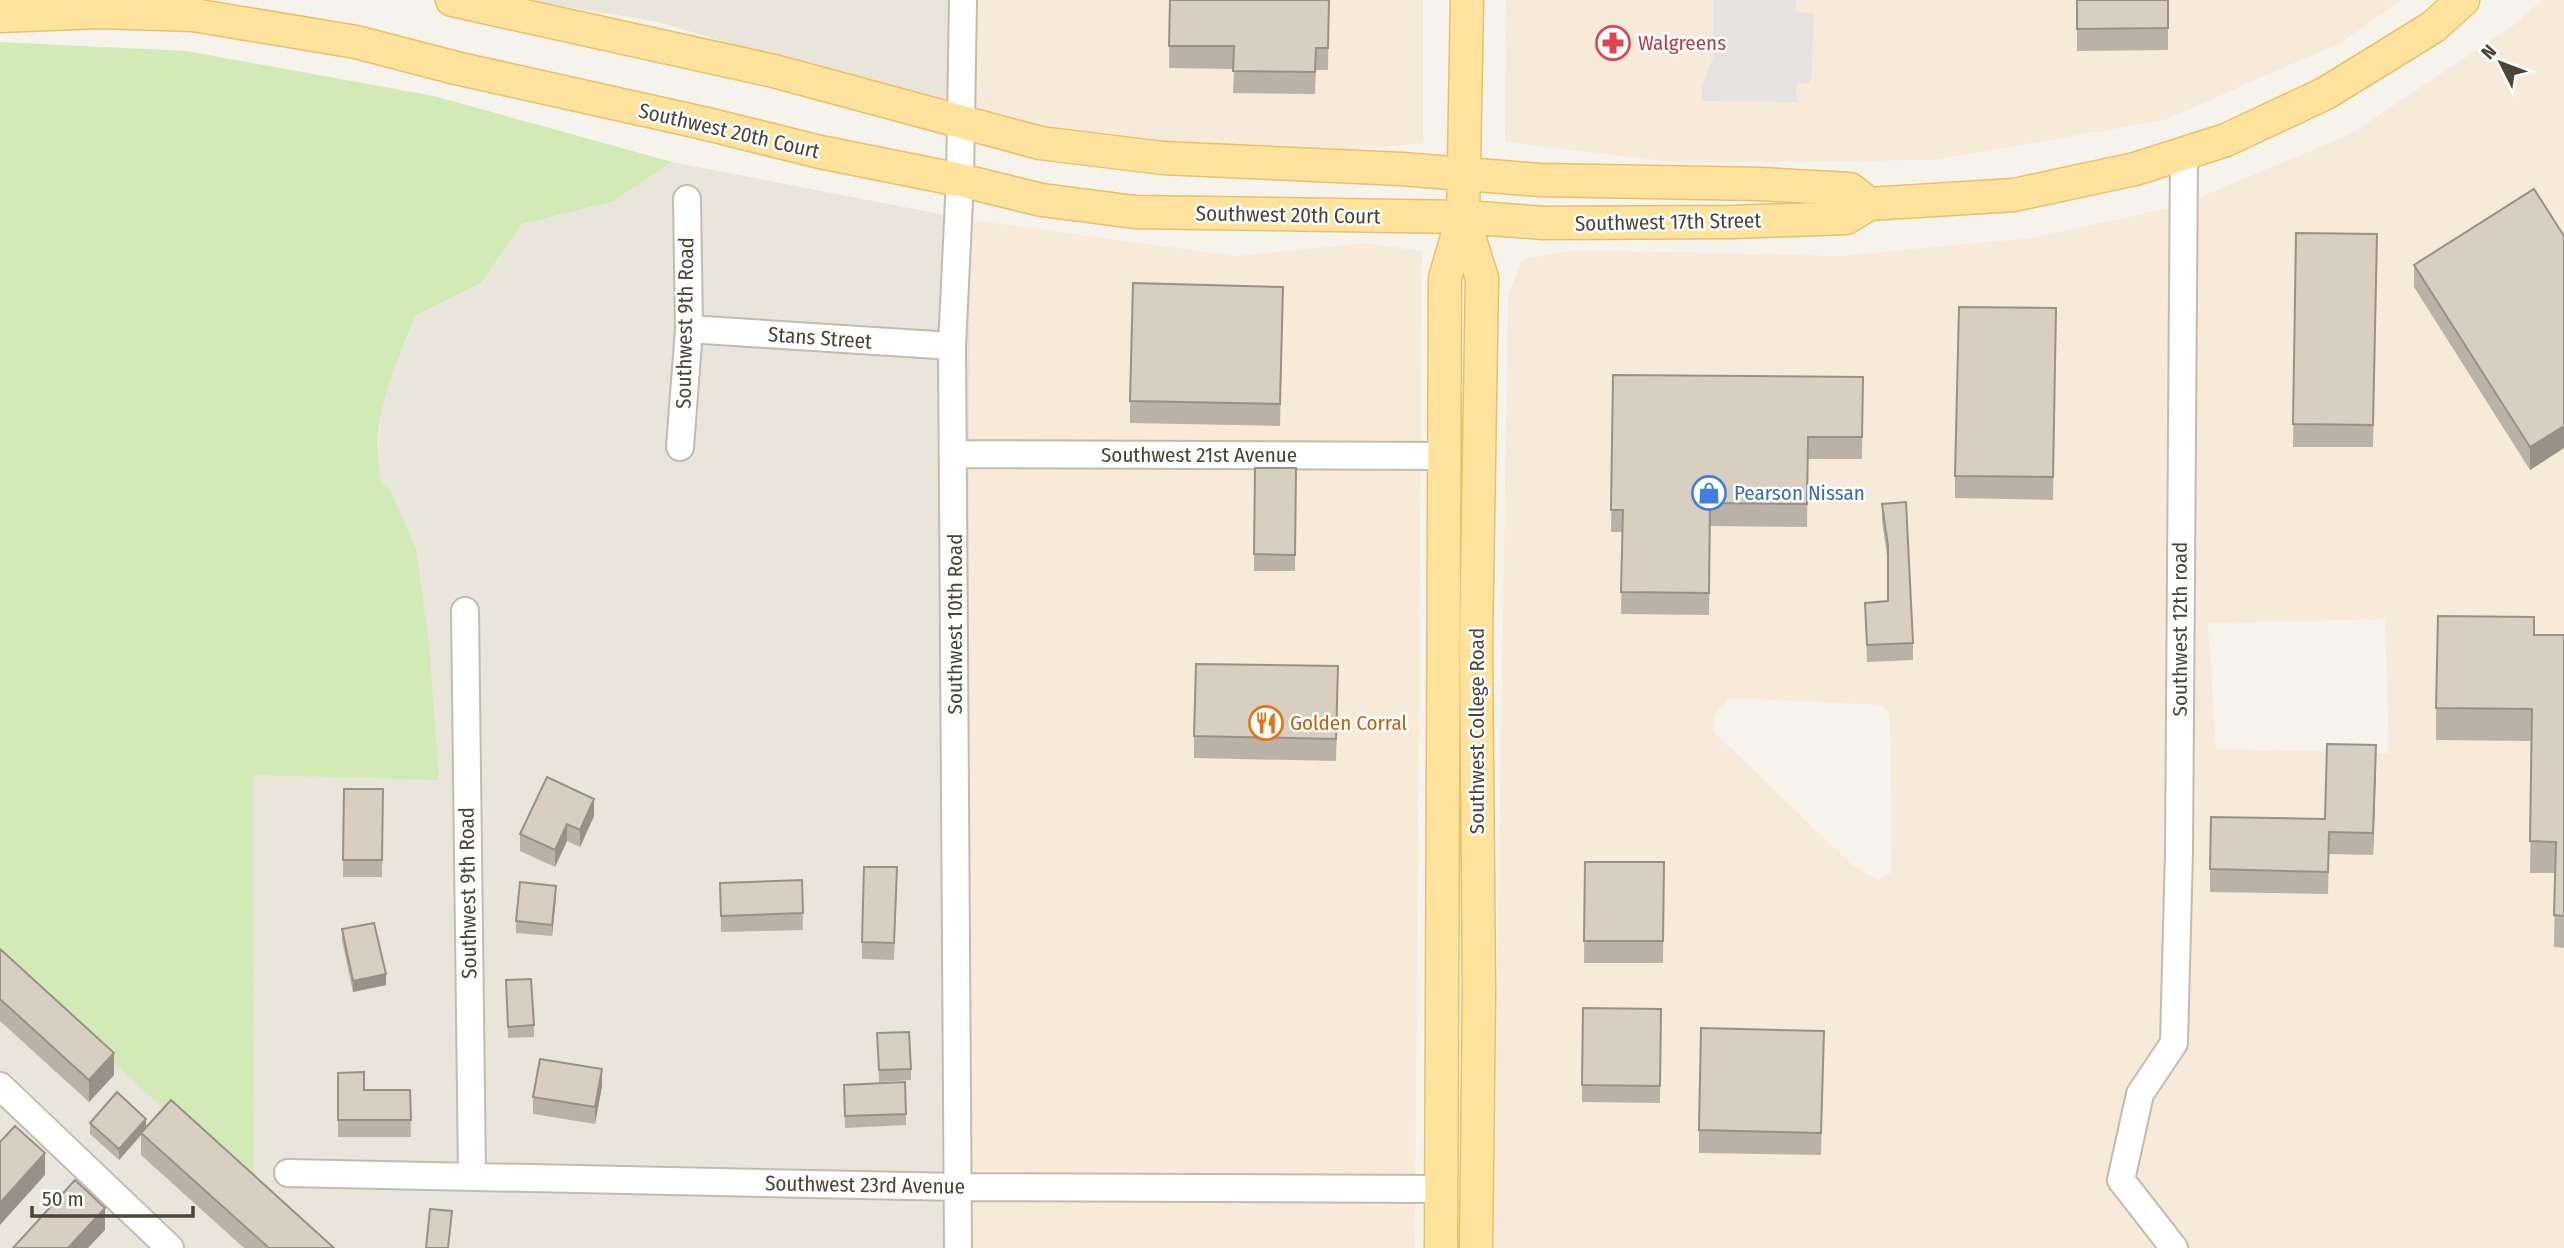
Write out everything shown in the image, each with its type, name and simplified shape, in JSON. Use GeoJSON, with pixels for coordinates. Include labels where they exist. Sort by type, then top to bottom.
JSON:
{"type":"FeatureCollection","features":[{"type":"Feature","properties":{"kind":"main road"},"geometry":{"type":"LineString","coordinates":[[452,0],[774,71],[1040,143],[1163,158],[1465,174]]}},
{"type":"Feature","properties":{"kind":"main road","name":"Southwest College Road"},"geometry":{"type":"LineString","coordinates":[[1441,1248],[1445,278],[1463,217],[1467,0]]}},
{"type":"Feature","properties":{"kind":"main road","name":"Southwest 17th Street"},"geometry":{"type":"LineString","coordinates":[[1463,217],[1544,223],[1734,222],[1839,218],[1851,216],[1869,204],[2014,195],[2135,169],[2226,140],[2326,93],[2433,27],[2463,0]]}},
{"type":"Feature","properties":{"kind":"main road","name":"Southwest 20th Court"},"geometry":{"type":"LineString","coordinates":[[0,16],[99,12],[193,15],[221,10],[609,104],[1042,200],[1135,212],[1463,217]]}},
{"type":"Feature","properties":{"kind":"main road","name":"Southwest 17th Street"},"geometry":{"type":"LineString","coordinates":[[1465,174],[1540,180],[1760,184],[1850,189],[1869,204]]}},
{"type":"Feature","properties":{"kind":"main road","name":"Southwest College Road"},"geometry":{"type":"LineString","coordinates":[[1463,217],[1482,278],[1476,644],[1479,980],[1476,1248]]}},
{"type":"Feature","properties":{"kind":"street","name":"Southwest 10th Road"},"geometry":{"type":"LineString","coordinates":[[958,1248],[952,346],[960,180],[963,0]]}},
{"type":"Feature","properties":{"kind":"street","name":"Southwest 12th road"},"geometry":{"type":"LineString","coordinates":[[2174,1248],[2121,1180],[2140,1094],[2174,1043],[2179,840],[2184,154]]}},
{"type":"Feature","properties":{"kind":"street","name":"Southwest 9th Road"},"geometry":{"type":"LineString","coordinates":[[680,447],[689,329],[687,199]]}},
{"type":"Feature","properties":{"kind":"street","name":"Stans Street"},"geometry":{"type":"LineString","coordinates":[[689,329],[952,346]]}},
{"type":"Feature","properties":{"kind":"street","name":"Southwest 21st Avenue"},"geometry":{"type":"LineString","coordinates":[[954,454],[1444,456]]}},
{"type":"Feature","properties":{"kind":"street","name":"Southwest 9th Road"},"geometry":{"type":"LineString","coordinates":[[465,611],[472,1175]]}},
{"type":"Feature","properties":{"kind":"street"},"geometry":{"type":"LineString","coordinates":[[1,1089],[160,1245]]}},
{"type":"Feature","properties":{"kind":"street","name":"Southwest 23rd Avenue"},"geometry":{"type":"LineString","coordinates":[[288,1173],[958,1187],[1442,1189]]}},
{"type":"Feature","properties":{"kind":"shaded area"},"geometry":{"type":"Polygon","coordinates":[[[525,0],[973,0],[972,112],[828,73],[658,22],[525,0]]]}},
{"type":"Feature","properties":{"kind":"shaded area"},"geometry":{"type":"Polygon","coordinates":[[[973,0],[1423,0],[1423,143],[1316,153],[1273,151],[1039,130],[972,112],[973,0]]]}},
{"type":"Feature","properties":{"kind":"shaded area"},"geometry":{"type":"Polygon","coordinates":[[[1506,0],[2401,0],[2342,42],[2164,120],[1936,160],[1679,163],[1505,142],[1506,0]]]}},
{"type":"Feature","properties":{"kind":"shaded area"},"geometry":{"type":"Polygon","coordinates":[[[1713,0],[1796,0],[1796,12],[1814,14],[1811,83],[1797,84],[1797,102],[1702,101],[1702,86],[1713,58],[1713,0]]]}},
{"type":"Feature","properties":{"kind":"shaded area"},"geometry":{"type":"Polygon","coordinates":[[[2542,0],[2564,0],[2564,1248],[1493,1248],[1508,296],[1522,259],[1579,250],[1839,256],[2031,238],[2179,206],[2351,134],[2514,25],[2542,0]],[[2385,619],[2208,623],[2216,749],[2389,753],[2385,619]],[[1730,698],[1714,716],[1713,731],[1852,865],[1878,880],[1891,873],[1890,714],[1880,705],[1730,698]]]}},
{"type":"Feature","properties":{"kind":"shaded area"},"geometry":{"type":"Polygon","coordinates":[[[672,162],[971,220],[963,1248],[0,1248],[0,960],[254,1190],[253,774],[438,780],[377,462],[382,401],[415,316],[481,283],[522,224],[614,201],[672,162]]]}},
{"type":"Feature","properties":{"kind":"shaded area"},"geometry":{"type":"Polygon","coordinates":[[[971,220],[1237,256],[1363,243],[1422,251],[1415,1248],[963,1248],[971,220]]]}},
{"type":"Feature","properties":{"kind":"green space"},"geometry":{"type":"Polygon","coordinates":[[[0,42],[186,51],[434,96],[672,162],[614,201],[522,224],[481,283],[415,316],[385,398],[380,419],[378,462],[382,484],[390,490],[416,549],[429,643],[439,780],[253,775],[254,1191],[0,960],[0,42]]]}},
{"type":"Feature","properties":{"kind":"building"},"geometry":{"type":"Polygon","coordinates":[[[1170,0],[1329,0],[1328,48],[1316,48],[1315,72],[1233,71],[1234,46],[1169,46],[1170,0]]]}},
{"type":"Feature","properties":{"kind":"building"},"geometry":{"type":"Polygon","coordinates":[[[2077,0],[2168,0],[2168,28],[2077,29],[2077,0]]]}},
{"type":"Feature","properties":{"kind":"building"},"geometry":{"type":"Polygon","coordinates":[[[2534,189],[2564,236],[2564,426],[2530,447],[2414,265],[2534,189]]]}},
{"type":"Feature","properties":{"kind":"building"},"geometry":{"type":"Polygon","coordinates":[[[2296,233],[2377,234],[2373,425],[2293,424],[2296,233]]]}},
{"type":"Feature","properties":{"kind":"building"},"geometry":{"type":"Polygon","coordinates":[[[1133,283],[1283,287],[1280,404],[1130,401],[1133,283]]]}},
{"type":"Feature","properties":{"kind":"building"},"geometry":{"type":"Polygon","coordinates":[[[1959,307],[2056,308],[2053,477],[1955,476],[1959,307]]]}},
{"type":"Feature","properties":{"kind":"building","name":"Pearson Nissan"},"geometry":{"type":"Polygon","coordinates":[[[1613,375],[1863,377],[1862,437],[1808,437],[1807,504],[1710,503],[1709,593],[1621,592],[1623,510],[1611,510],[1613,375]]]}},
{"type":"Feature","properties":{"kind":"building"},"geometry":{"type":"Polygon","coordinates":[[[1255,468],[1296,468],[1295,555],[1254,554],[1255,468]]]}},
{"type":"Feature","properties":{"kind":"building"},"geometry":{"type":"Polygon","coordinates":[[[1906,502],[1913,643],[1867,645],[1865,603],[1888,601],[1888,546],[1882,504],[1906,502]]]}},
{"type":"Feature","properties":{"kind":"building"},"geometry":{"type":"Polygon","coordinates":[[[2438,616],[2534,617],[2534,635],[2564,635],[2564,916],[2554,915],[2556,842],[2530,841],[2532,709],[2436,708],[2438,616]]]}},
{"type":"Feature","properties":{"kind":"building","name":"Golden Corral"},"geometry":{"type":"Polygon","coordinates":[[[1196,664],[1338,666],[1336,739],[1194,736],[1196,664]]]}},
{"type":"Feature","properties":{"kind":"building"},"geometry":{"type":"Polygon","coordinates":[[[2327,744],[2376,745],[2373,833],[2329,832],[2328,872],[2210,869],[2211,817],[2325,819],[2327,744]]]}},
{"type":"Feature","properties":{"kind":"building"},"geometry":{"type":"Polygon","coordinates":[[[547,777],[594,799],[580,830],[567,824],[555,850],[520,834],[547,777]]]}},
{"type":"Feature","properties":{"kind":"building"},"geometry":{"type":"Polygon","coordinates":[[[344,789],[383,789],[382,860],[343,860],[344,789]]]}},
{"type":"Feature","properties":{"kind":"building"},"geometry":{"type":"Polygon","coordinates":[[[1585,862],[1664,862],[1663,941],[1584,941],[1585,862]]]}},
{"type":"Feature","properties":{"kind":"building"},"geometry":{"type":"Polygon","coordinates":[[[864,867],[897,867],[894,943],[862,942],[864,867]]]}},
{"type":"Feature","properties":{"kind":"building"},"geometry":{"type":"Polygon","coordinates":[[[802,880],[803,913],[721,916],[720,883],[802,880]]]}},
{"type":"Feature","properties":{"kind":"building"},"geometry":{"type":"Polygon","coordinates":[[[520,882],[556,886],[552,925],[516,921],[520,882]]]}},
{"type":"Feature","properties":{"kind":"building"},"geometry":{"type":"Polygon","coordinates":[[[374,923],[386,974],[353,981],[342,929],[374,923]]]}},
{"type":"Feature","properties":{"kind":"building"},"geometry":{"type":"Polygon","coordinates":[[[0,949],[114,1053],[89,1080],[0,999],[0,949]]]}},
{"type":"Feature","properties":{"kind":"building"},"geometry":{"type":"Polygon","coordinates":[[[531,979],[534,1025],[508,1027],[506,980],[531,979]]]}},
{"type":"Feature","properties":{"kind":"building"},"geometry":{"type":"Polygon","coordinates":[[[1583,1008],[1661,1009],[1660,1086],[1582,1085],[1583,1008]]]}},
{"type":"Feature","properties":{"kind":"building"},"geometry":{"type":"Polygon","coordinates":[[[1701,1028],[1824,1031],[1821,1133],[1699,1130],[1701,1028]]]}},
{"type":"Feature","properties":{"kind":"building"},"geometry":{"type":"Polygon","coordinates":[[[909,1032],[911,1069],[879,1070],[877,1033],[909,1032]]]}},
{"type":"Feature","properties":{"kind":"building"},"geometry":{"type":"Polygon","coordinates":[[[540,1059],[602,1069],[595,1107],[533,1097],[540,1059]]]}},
{"type":"Feature","properties":{"kind":"building"},"geometry":{"type":"Polygon","coordinates":[[[364,1072],[364,1090],[410,1090],[411,1120],[338,1120],[338,1073],[364,1072]]]}},
{"type":"Feature","properties":{"kind":"building"},"geometry":{"type":"Polygon","coordinates":[[[905,1082],[906,1114],[845,1116],[844,1085],[905,1082]]]}},
{"type":"Feature","properties":{"kind":"building"},"geometry":{"type":"Polygon","coordinates":[[[117,1092],[146,1119],[119,1149],[90,1123],[117,1092]]]}},
{"type":"Feature","properties":{"kind":"building"},"geometry":{"type":"Polygon","coordinates":[[[171,1100],[334,1248],[269,1248],[141,1133],[171,1100]]]}},
{"type":"Feature","properties":{"kind":"building"},"geometry":{"type":"Polygon","coordinates":[[[15,1126],[45,1153],[0,1203],[0,1142],[15,1126]]]}},
{"type":"Feature","properties":{"kind":"building"},"geometry":{"type":"Polygon","coordinates":[[[75,1180],[105,1208],[68,1248],[13,1248],[75,1180]]]}},
{"type":"Feature","properties":{"kind":"building"},"geometry":{"type":"Polygon","coordinates":[[[430,1209],[452,1211],[448,1248],[426,1248],[430,1209]]]}},
{"type":"Feature","properties":{"kind":"place","name":"Walgreens"},"geometry":{"type":"Point","coordinates":[1613,43]}},
{"type":"Feature","properties":{"kind":"place","name":"Pearson Nissan"},"geometry":{"type":"Point","coordinates":[1709,493]}},
{"type":"Feature","properties":{"kind":"place","name":"Golden Corral"},"geometry":{"type":"Point","coordinates":[1266,723]}}]}
